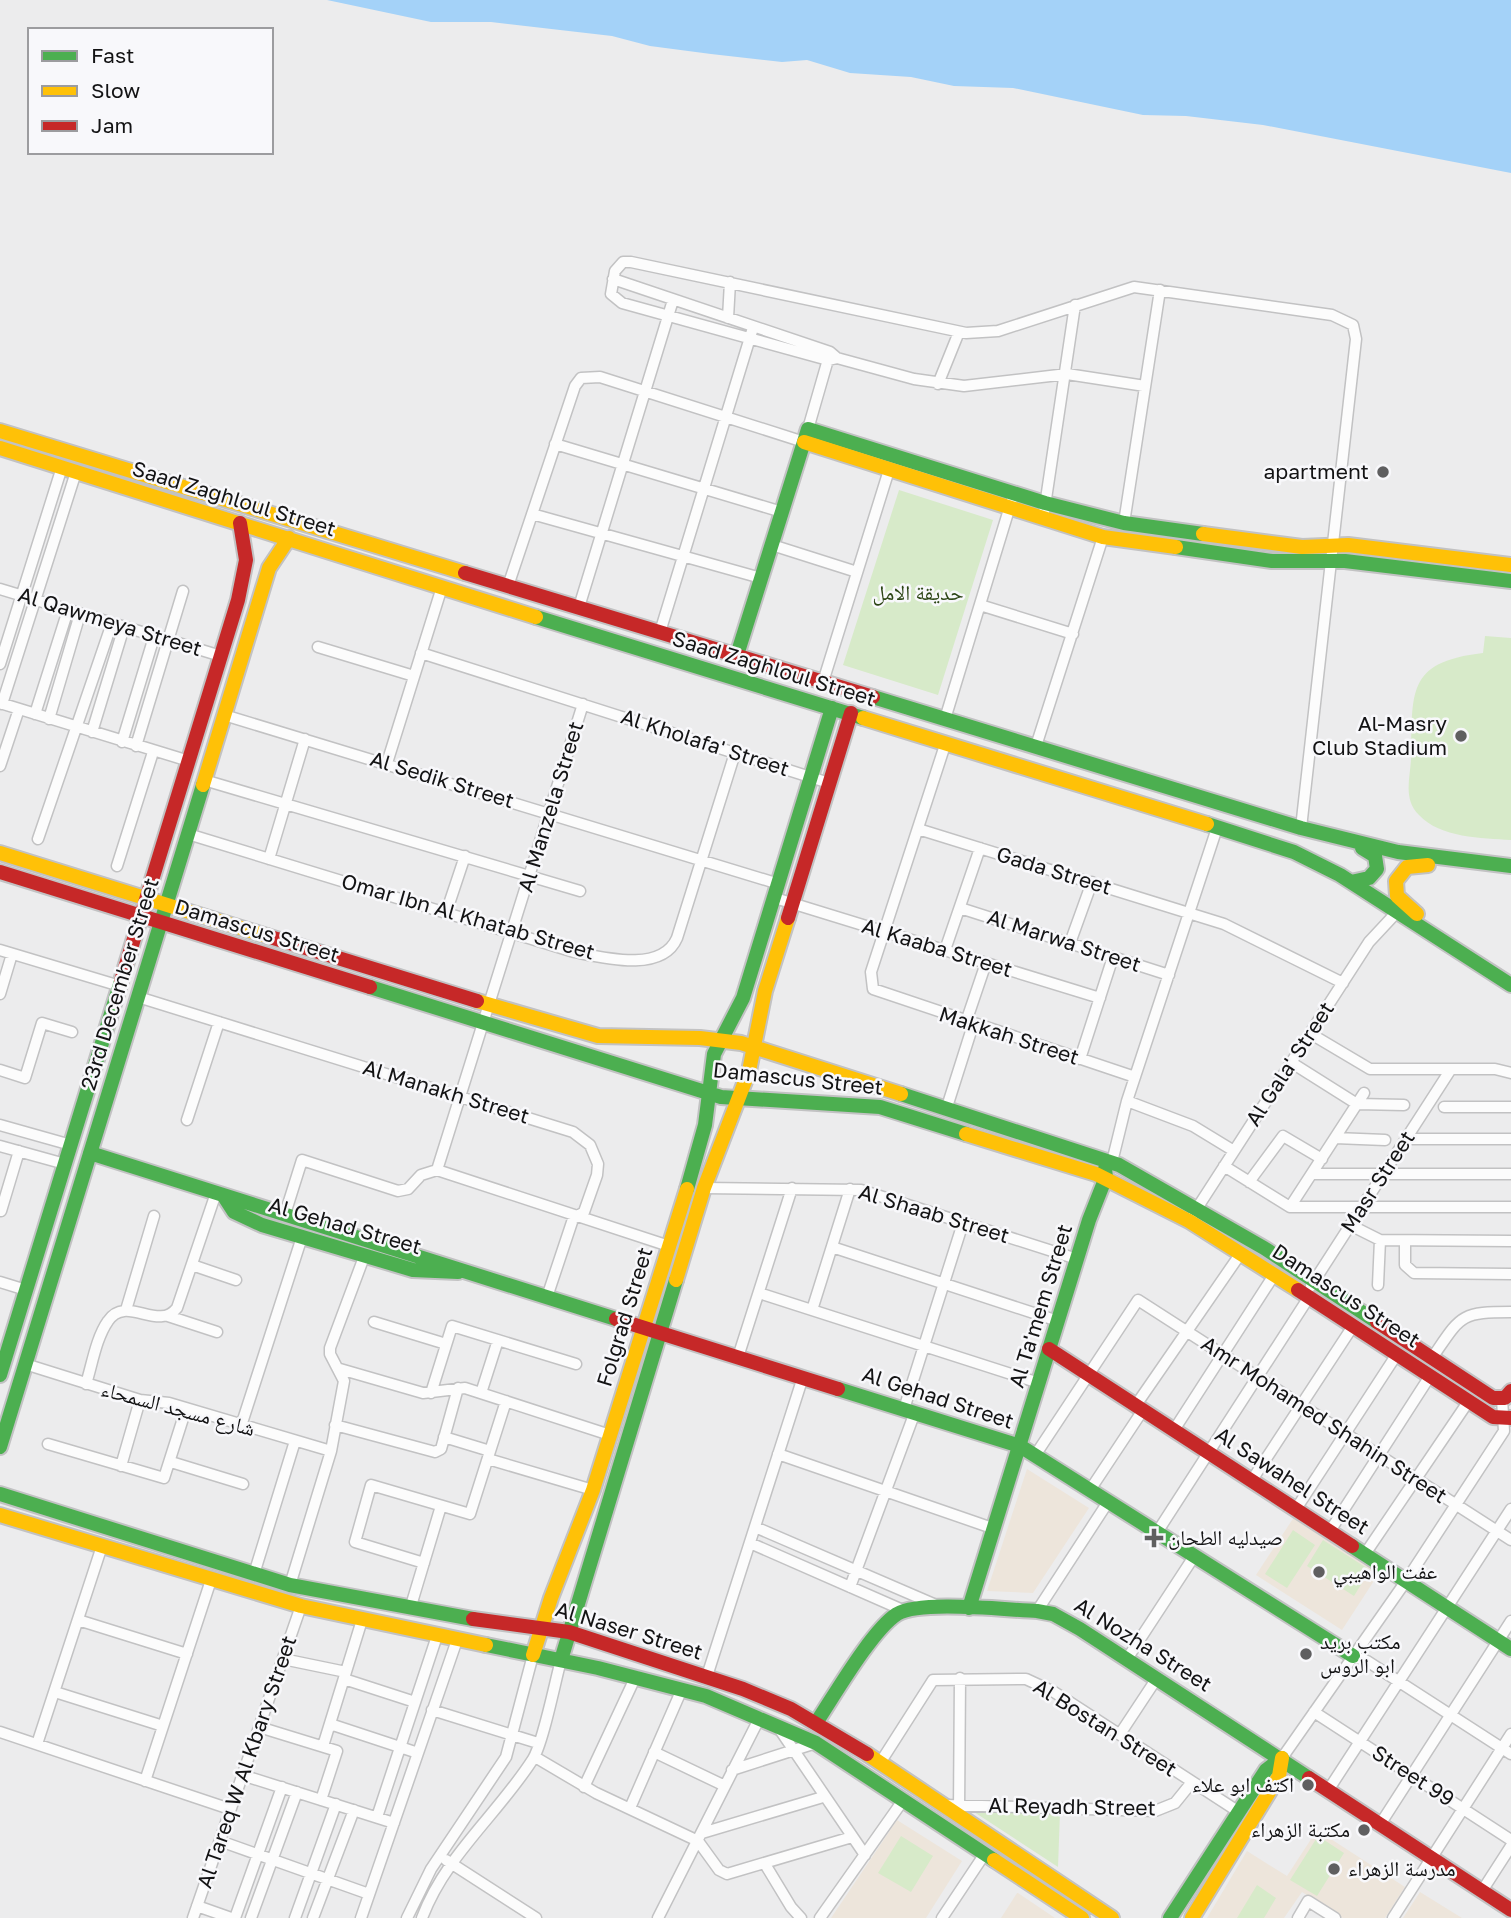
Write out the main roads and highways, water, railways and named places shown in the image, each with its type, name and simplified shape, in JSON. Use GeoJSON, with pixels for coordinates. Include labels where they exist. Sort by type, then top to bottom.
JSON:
{"type":"FeatureCollection","features":[{"type":"Feature","properties":{"kind":"water"},"geometry":{"type":"Polygon","coordinates":[[[327,0],[1511,0],[1511,173],[1263,125],[1186,116],[1143,115],[1013,88],[954,86],[911,77],[850,73],[807,60],[782,62],[711,54],[650,46],[612,36],[491,22],[431,22],[327,0]]]}},
{"type":"Feature","properties":{"kind":"place","name":"apartment"},"geometry":{"type":"Point","coordinates":[1383,472]}},
{"type":"Feature","properties":{"kind":"place","name":"Al-Masry Club Stadium"},"geometry":{"type":"Point","coordinates":[1461,736]}},
{"type":"Feature","properties":{"kind":"place","name":"صيدليه الطحان"},"geometry":{"type":"Point","coordinates":[1154,1538]}},
{"type":"Feature","properties":{"kind":"place","name":"عفت الواهيبي"},"geometry":{"type":"Point","coordinates":[1319,1572]}},
{"type":"Feature","properties":{"kind":"place","name":"مكتب بريد ابو الروس"},"geometry":{"type":"Point","coordinates":[1306,1654]}},
{"type":"Feature","properties":{"kind":"place","name":"اكتف ابو علاء"},"geometry":{"type":"Point","coordinates":[1308,1785]}},
{"type":"Feature","properties":{"kind":"place","name":"مكتبة الزهراء"},"geometry":{"type":"Point","coordinates":[1364,1830]}},
{"type":"Feature","properties":{"kind":"place","name":"مدرسة الزهراء"},"geometry":{"type":"Point","coordinates":[1334,1869]}},
{"type":"Feature","properties":{"kind":"park label","name":"حديقة الامل"},"geometry":{"type":"Point","coordinates":[918,593]}}]}
